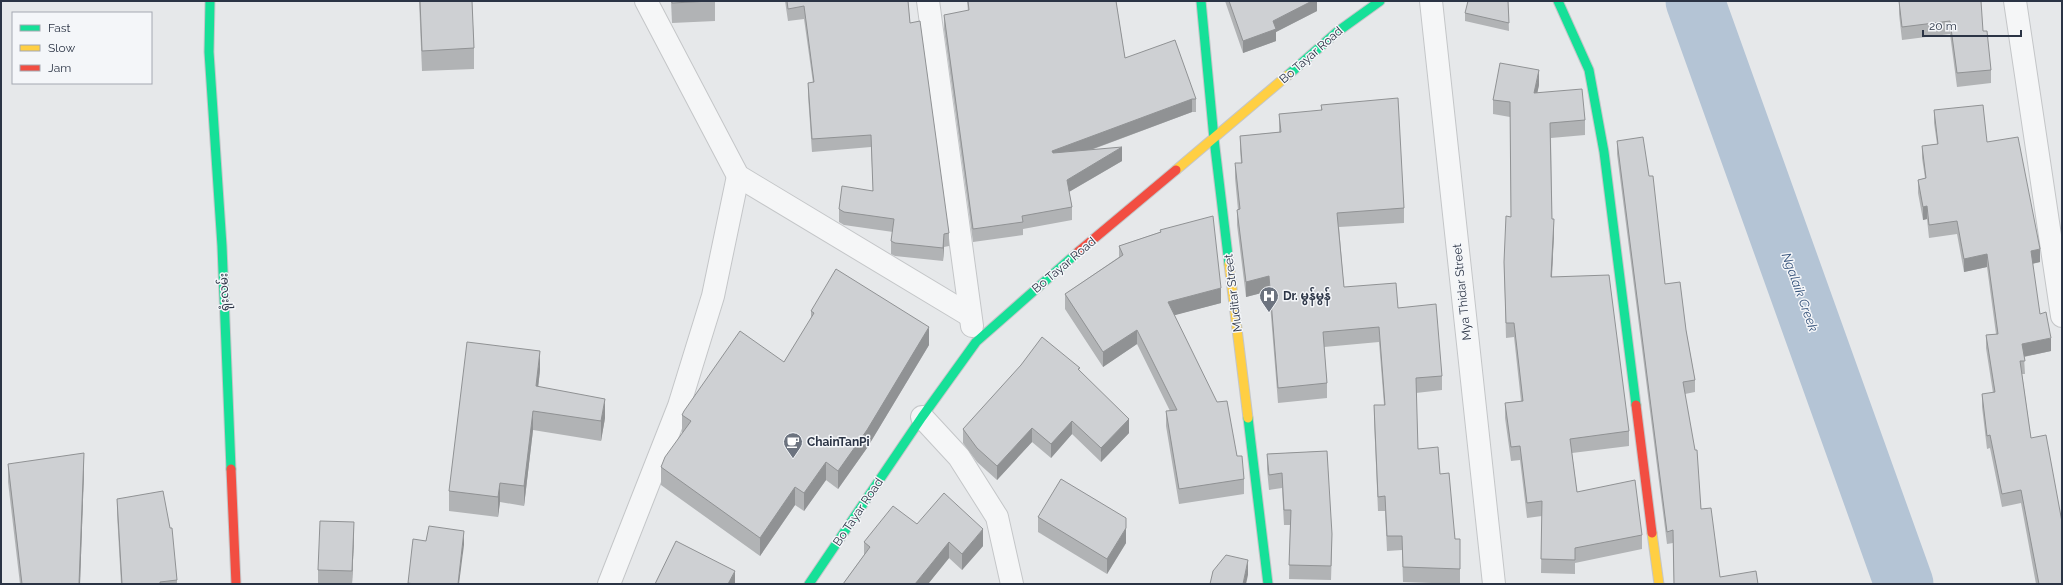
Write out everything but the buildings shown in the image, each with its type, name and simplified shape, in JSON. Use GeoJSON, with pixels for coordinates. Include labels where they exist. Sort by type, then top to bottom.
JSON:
{"type":"FeatureCollection","features":[{"type":"Feature","properties":{"kind":"street","name":"ရုံးလမ်း"},"geometry":{"type":"LineString","coordinates":[[210,1],[209,52],[222,246],[236,584]]}},
{"type":"Feature","properties":{"kind":"street"},"geometry":{"type":"LineString","coordinates":[[646,1],[738,176],[969,315]]}},
{"type":"Feature","properties":{"kind":"street"},"geometry":{"type":"LineString","coordinates":[[928,1],[969,315],[976,342]]}},
{"type":"Feature","properties":{"kind":"street","name":"Muditar Street"},"geometry":{"type":"LineString","coordinates":[[1201,1],[1214,139],[1268,584]]}},
{"type":"Feature","properties":{"kind":"street","name":"Bo Tayar Road"},"geometry":{"type":"LineString","coordinates":[[809,584],[922,417],[976,342],[1037,287],[1214,139],[1336,32],[1380,1]]}},
{"type":"Feature","properties":{"kind":"street","name":"Mya Thidar Street"},"geometry":{"type":"LineString","coordinates":[[1431,1],[1494,584]]}},
{"type":"Feature","properties":{"kind":"street"},"geometry":{"type":"LineString","coordinates":[[1558,1],[1589,70],[1604,152],[1659,584]]}},
{"type":"Feature","properties":{"kind":"street"},"geometry":{"type":"LineString","coordinates":[[2015,1],[2062,316]]}},
{"type":"Feature","properties":{"kind":"street"},"geometry":{"type":"LineString","coordinates":[[610,584],[679,406],[711,303],[738,176]]}},
{"type":"Feature","properties":{"kind":"street"},"geometry":{"type":"LineString","coordinates":[[922,417],[959,457],[997,517],[1012,584]]}},
{"type":"Feature","properties":{"kind":"waterway","name":"Ngalaik Creek"},"geometry":{"type":"LineString","coordinates":[[1695,1],[1904,584]]}},
{"type":"Feature","properties":{"kind":"traffic: fast"},"geometry":{"type":"LineString","coordinates":[[210,1],[209,52],[222,246],[231,469]]}},
{"type":"Feature","properties":{"kind":"traffic: fast"},"geometry":{"type":"LineString","coordinates":[[1201,1],[1214,139],[1229,264]]}},
{"type":"Feature","properties":{"kind":"traffic: fast"},"geometry":{"type":"LineString","coordinates":[[1288,75],[1337,32],[1380,1]]}},
{"type":"Feature","properties":{"kind":"traffic: fast"},"geometry":{"type":"LineString","coordinates":[[1558,1],[1589,70],[1604,152],[1636,405]]}},
{"type":"Feature","properties":{"kind":"traffic: fast"},"geometry":{"type":"LineString","coordinates":[[809,584],[922,417],[976,342],[1078,252]]}},
{"type":"Feature","properties":{"kind":"traffic: fast"},"geometry":{"type":"LineString","coordinates":[[1248,418],[1268,584]]}},
{"type":"Feature","properties":{"kind":"traffic: slow"},"geometry":{"type":"LineString","coordinates":[[1176,170],[1288,75]]}},
{"type":"Feature","properties":{"kind":"traffic: slow"},"geometry":{"type":"LineString","coordinates":[[1229,264],[1248,418]]}},
{"type":"Feature","properties":{"kind":"traffic: slow"},"geometry":{"type":"LineString","coordinates":[[1652,533],[1659,584]]}},
{"type":"Feature","properties":{"kind":"traffic: jam"},"geometry":{"type":"LineString","coordinates":[[1078,252],[1176,170]]}},
{"type":"Feature","properties":{"kind":"traffic: jam"},"geometry":{"type":"LineString","coordinates":[[1636,405],[1652,533]]}},
{"type":"Feature","properties":{"kind":"traffic: jam"},"geometry":{"type":"LineString","coordinates":[[231,469],[236,584]]}},
{"type":"Feature","properties":{"kind":"place","name":"Dr. မွန်မွန်"},"geometry":{"type":"Point","coordinates":[1269,313]}},
{"type":"Feature","properties":{"kind":"place","name":"ChainTanPi"},"geometry":{"type":"Point","coordinates":[793,459]}}]}
